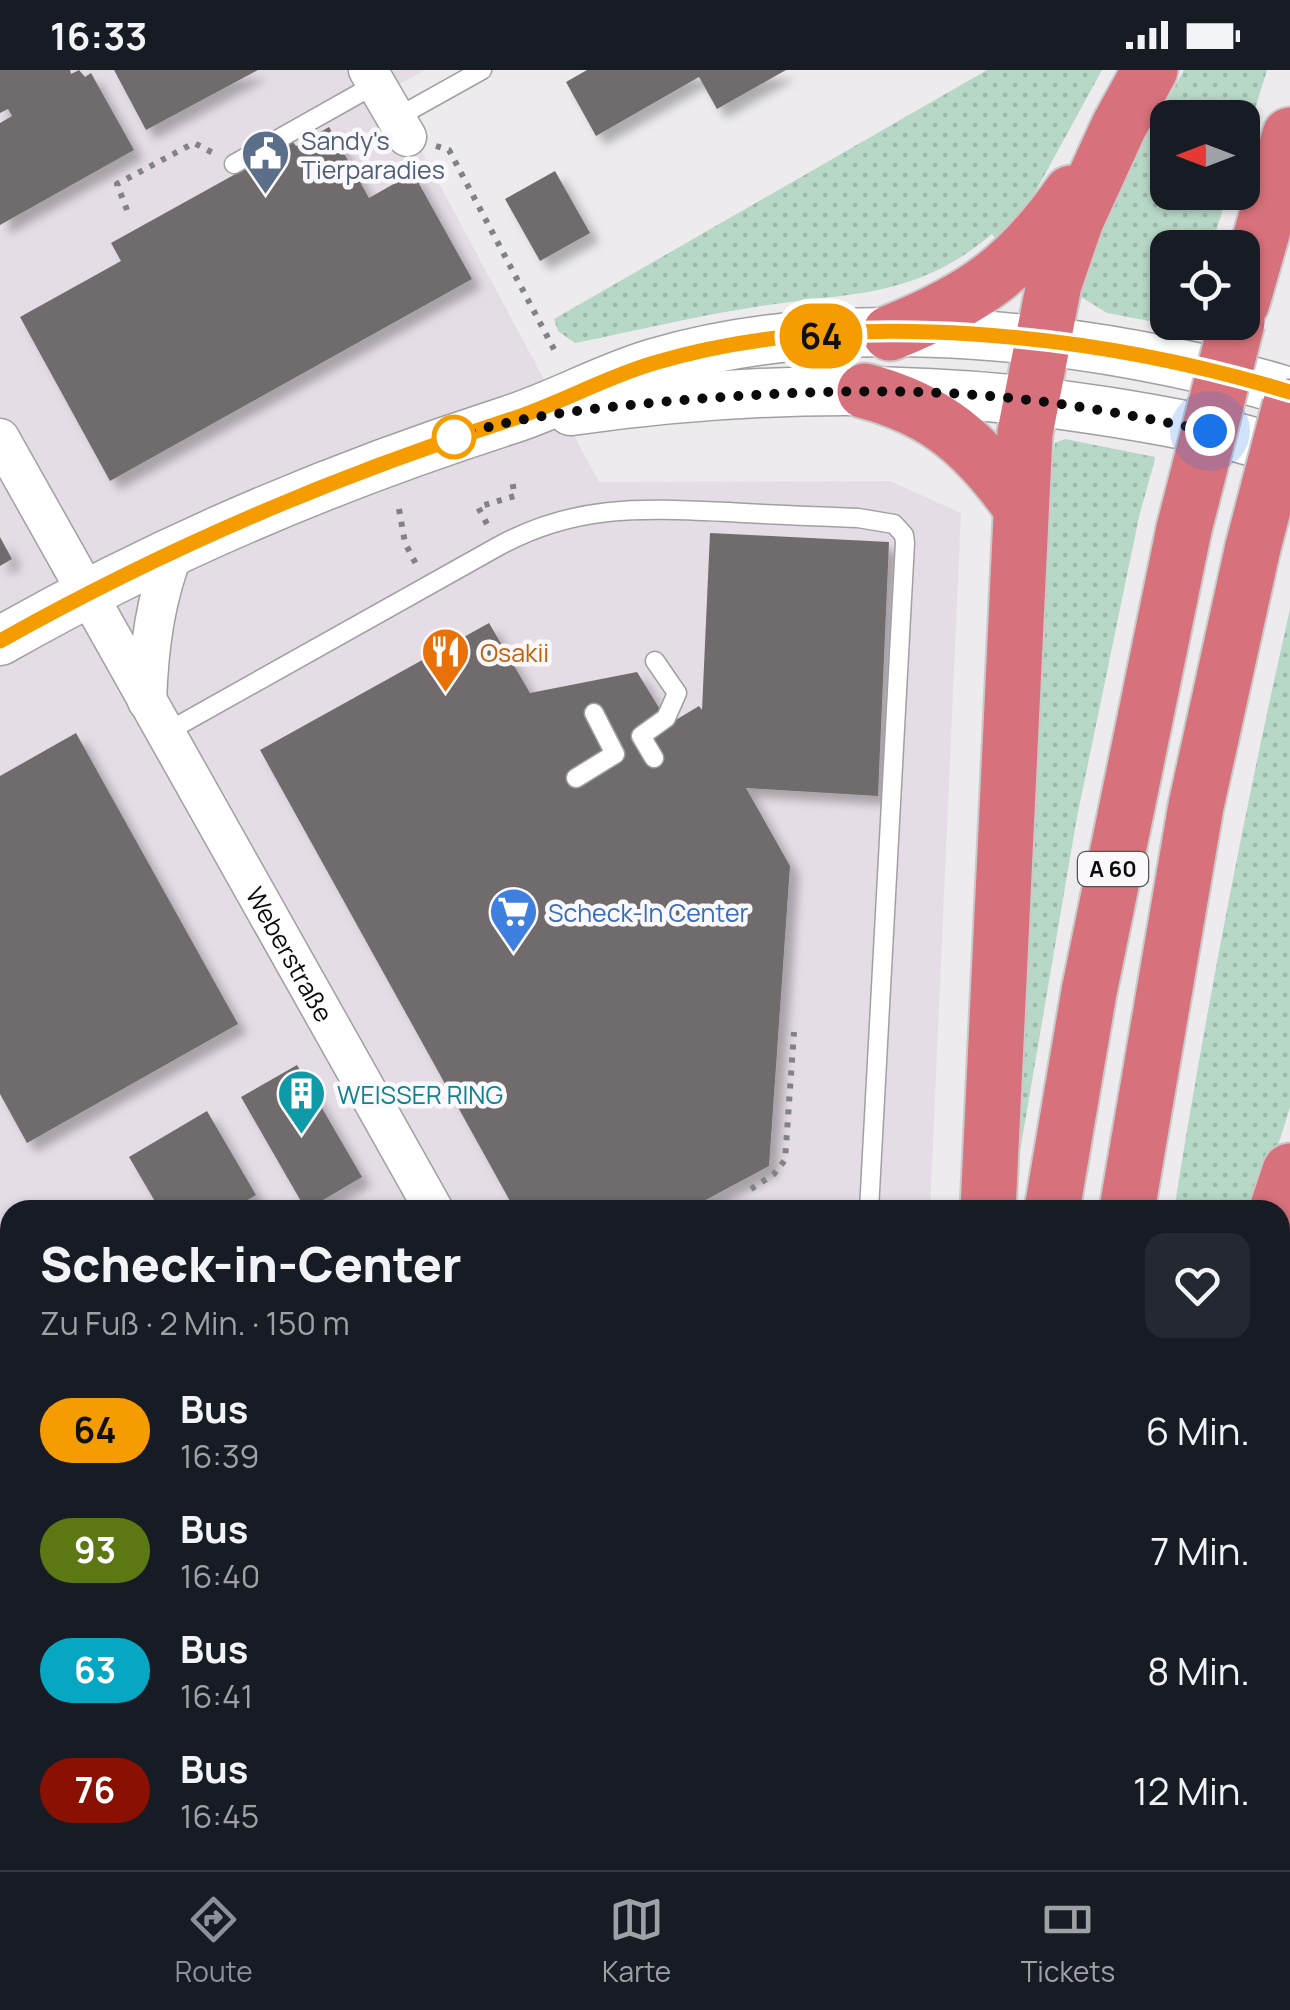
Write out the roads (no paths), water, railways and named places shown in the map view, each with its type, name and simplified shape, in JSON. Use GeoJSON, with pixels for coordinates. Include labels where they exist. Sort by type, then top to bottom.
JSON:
{"type":"FeatureCollection","features":[{"type":"Feature","properties":{"kind":"highway"},"geometry":{"type":"LineString","coordinates":[[988,1200],[1020,506],[1030,400],[1054,284],[1076,220],[1119,126],[1150,70]]}},
{"type":"Feature","properties":{"kind":"highway"},"geometry":{"type":"LineString","coordinates":[[890,333],[974,294],[1010,267],[1043,230],[1119,126]]}},
{"type":"Feature","properties":{"kind":"highway","name":"A 60"},"geometry":{"type":"LineString","coordinates":[[1260,241],[1290,135]]}},
{"type":"Feature","properties":{"kind":"highway","name":"A 60"},"geometry":{"type":"LineString","coordinates":[[1054,1200],[1114,866],[1184,529],[1233,340]]}},
{"type":"Feature","properties":{"kind":"highway"},"geometry":{"type":"LineString","coordinates":[[865,391],[896,399],[944,423],[974,450],[1020,506]]}},
{"type":"Feature","properties":{"kind":"highway","name":"A 60"},"geometry":{"type":"LineString","coordinates":[[1128,1200],[1192,824],[1253,547],[1290,406]]}},
{"type":"Feature","properties":{"kind":"highway"},"geometry":{"type":"LineString","coordinates":[[1280,1200],[1290,1172]]}},
{"type":"Feature","properties":{"kind":"street"},"geometry":{"type":"LineString","coordinates":[[372,77],[402,128]]}},
{"type":"Feature","properties":{"kind":"street"},"geometry":{"type":"LineString","coordinates":[[0,641],[86,592],[176,549],[389,459],[511,420],[614,376],[699,352],[776,340],[890,333],[1041,340],[1179,362],[1290,392]]}},
{"type":"Feature","properties":{"kind":"street"},"geometry":{"type":"LineString","coordinates":[[511,420],[701,398],[865,391],[1030,400],[1210,431],[1290,454]]}},
{"type":"Feature","properties":{"kind":"street","name":"Weberstraße"},"geometry":{"type":"LineString","coordinates":[[0,438],[428,1200]]}},
{"type":"Feature","properties":{"kind":"street"},"geometry":{"type":"LineString","coordinates":[[156,717],[152,622],[176,549]]}},
{"type":"Feature","properties":{"kind":"lane"},"geometry":{"type":"LineString","coordinates":[[402,128],[482,70]]}},
{"type":"Feature","properties":{"kind":"lane"},"geometry":{"type":"LineString","coordinates":[[234,164],[372,77]]}},
{"type":"Feature","properties":{"kind":"lane"},"geometry":{"type":"LineString","coordinates":[[156,717],[426,585],[497,546],[554,522],[594,512],[638,508],[894,524],[904,536],[893,810],[869,1200]]}},
{"type":"Feature","properties":{"kind":"lane"},"geometry":{"type":"LineString","coordinates":[[654,758],[641,736],[666,718],[677,693],[655,660]]}},
{"type":"Feature","properties":{"kind":"lane"},"geometry":{"type":"LineString","coordinates":[[576,778],[615,754],[594,713]]}},
{"type":"Feature","properties":{"kind":"place","name":"Sandy's Tierparadies"},"geometry":{"type":"Point","coordinates":[266,196]}},
{"type":"Feature","properties":{"kind":"place","name":"Osakii"},"geometry":{"type":"Point","coordinates":[445,694]}},
{"type":"Feature","properties":{"kind":"place","name":"Scheck-In Center"},"geometry":{"type":"Point","coordinates":[513,954]}},
{"type":"Feature","properties":{"kind":"place","name":"WEISSER RING"},"geometry":{"type":"Point","coordinates":[302,1136]}}]}
